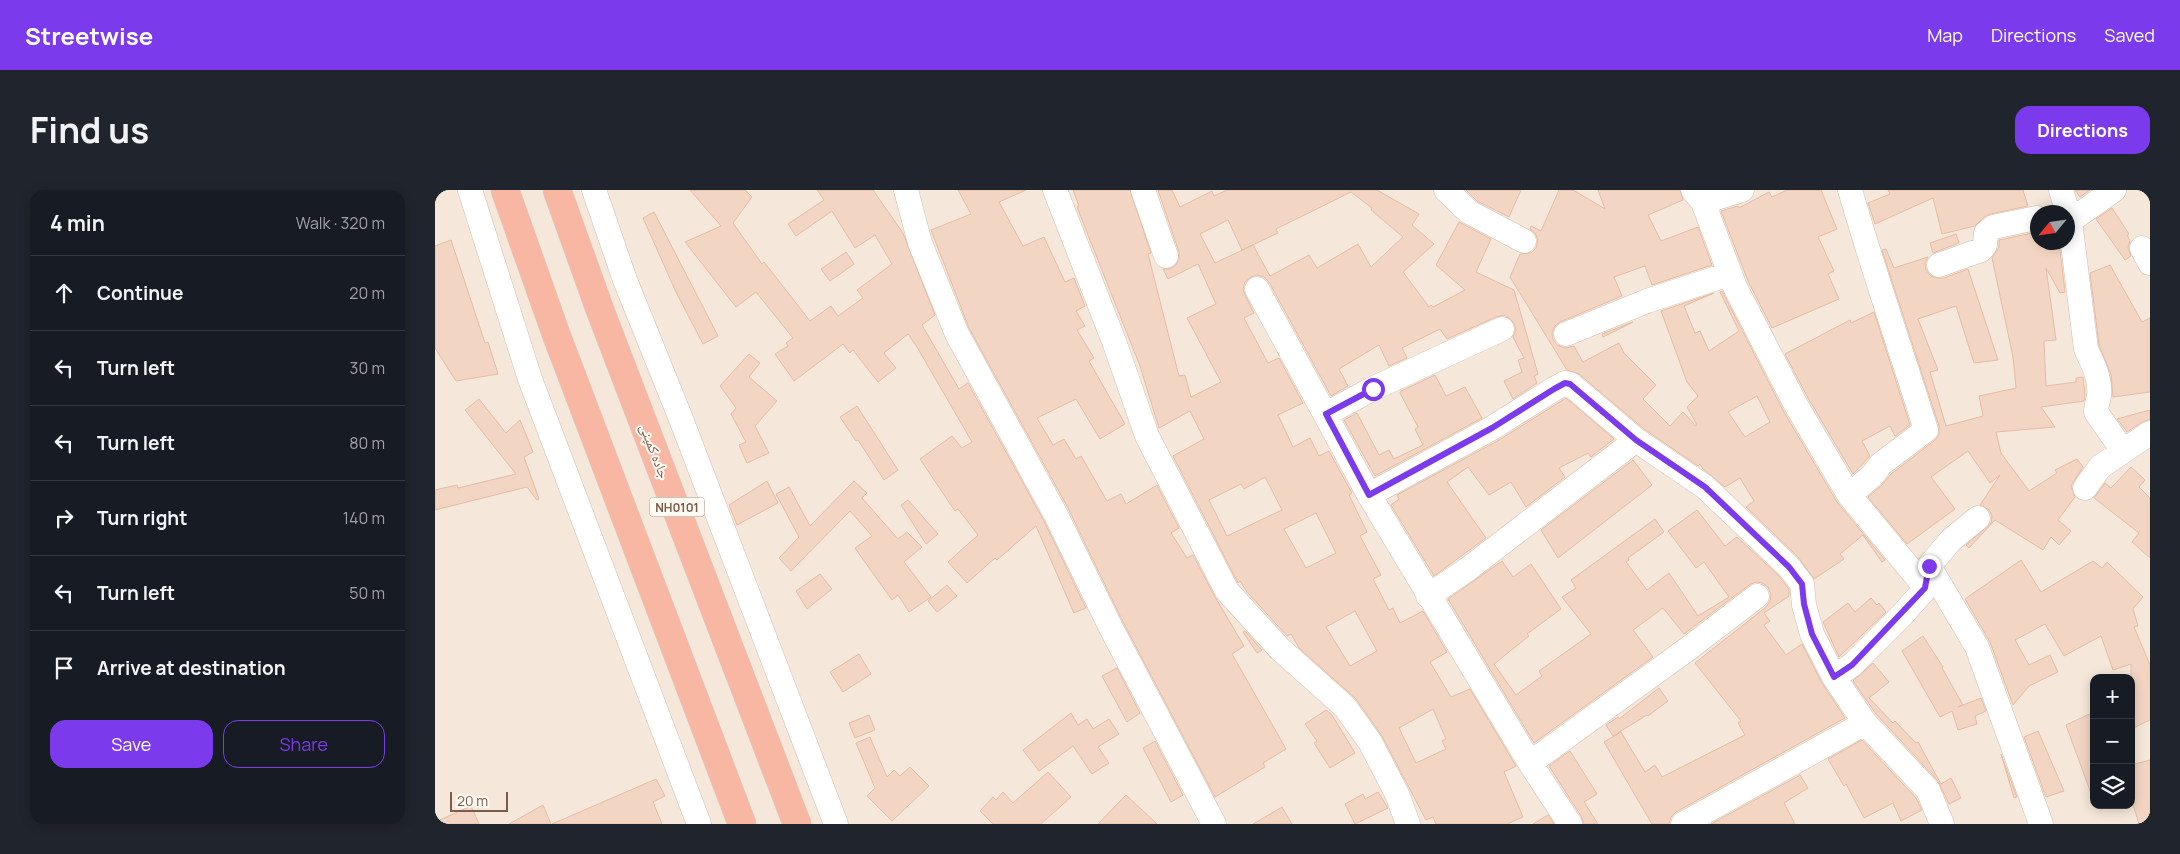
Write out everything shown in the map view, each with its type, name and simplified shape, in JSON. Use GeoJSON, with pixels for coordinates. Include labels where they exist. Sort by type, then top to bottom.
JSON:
{"type":"FeatureCollection","features":[{"type":"Feature","properties":{"kind":"highway"},"geometry":{"type":"LineString","coordinates":[[505,190],[555,334],[742,824]]}},
{"type":"Feature","properties":{"kind":"highway","name":"جاده کمپنی"},"geometry":{"type":"LineString","coordinates":[[557,190],[600,310],[797,824]]}},
{"type":"Feature","properties":{"kind":"street"},"geometry":{"type":"LineString","coordinates":[[471,190],[530,379],[699,824]]}},
{"type":"Feature","properties":{"kind":"street"},"geometry":{"type":"LineString","coordinates":[[594,190],[625,280],[681,419],[836,824]]}},
{"type":"Feature","properties":{"kind":"street"},"geometry":{"type":"LineString","coordinates":[[906,190],[920,243],[957,334],[1056,515],[1111,628],[1214,824]]}},
{"type":"Feature","properties":{"kind":"street"},"geometry":{"type":"LineString","coordinates":[[1055,190],[1115,344],[1147,436],[1227,590],[1280,649],[1345,707],[1370,742],[1397,794],[1408,824]]}},
{"type":"Feature","properties":{"kind":"street"},"geometry":{"type":"LineString","coordinates":[[1143,190],[1166,256]]}},
{"type":"Feature","properties":{"kind":"street"},"geometry":{"type":"LineString","coordinates":[[1446,190],[1469,212],[1524,241]]}},
{"type":"Feature","properties":{"kind":"street"},"geometry":{"type":"LineString","coordinates":[[1742,190],[1698,196],[1729,274],[1796,405],[1849,495],[1927,577],[1977,647],[2041,824]]}},
{"type":"Feature","properties":{"kind":"street"},"geometry":{"type":"LineString","coordinates":[[1849,190],[1875,276],[1926,430],[1881,464],[1872,476],[1849,495]]}},
{"type":"Feature","properties":{"kind":"street"},"geometry":{"type":"LineString","coordinates":[[2075,205],[2114,190]]}},
{"type":"Feature","properties":{"kind":"street"},"geometry":{"type":"LineString","coordinates":[[1939,265],[1981,250],[1985,245],[1985,232],[1993,227],[2030,219]]}},
{"type":"Feature","properties":{"kind":"street"},"geometry":{"type":"LineString","coordinates":[[2071,250],[2086,349],[2096,369],[2099,394],[2096,412],[2123,451]]}},
{"type":"Feature","properties":{"kind":"street"},"geometry":{"type":"LineString","coordinates":[[1566,334],[1647,301],[1729,274]]}},
{"type":"Feature","properties":{"kind":"street"},"geometry":{"type":"LineString","coordinates":[[1257,289],[1369,495],[1428,596],[1530,763],[1570,824]]}},
{"type":"Feature","properties":{"kind":"street"},"geometry":{"type":"LineString","coordinates":[[1326,414],[1373,389],[1502,328]]}},
{"type":"Feature","properties":{"kind":"street"},"geometry":{"type":"LineString","coordinates":[[1369,495],[1492,428],[1565,383],[1570,384],[1636,440],[1705,487],[1789,567],[1802,584],[1804,604],[1812,634],[1834,677],[1865,723],[1928,790],[1943,824]]}},
{"type":"Feature","properties":{"kind":"street"},"geometry":{"type":"LineString","coordinates":[[2085,488],[2100,467],[2150,433]]}},
{"type":"Feature","properties":{"kind":"street"},"geometry":{"type":"LineString","coordinates":[[1428,596],[1476,563],[1636,440]]}},
{"type":"Feature","properties":{"kind":"street"},"geometry":{"type":"LineString","coordinates":[[1834,677],[1852,665],[1927,577],[1951,540],[1978,518]]}},
{"type":"Feature","properties":{"kind":"street"},"geometry":{"type":"LineString","coordinates":[[1530,763],[1689,648],[1757,596]]}},
{"type":"Feature","properties":{"kind":"street"},"geometry":{"type":"LineString","coordinates":[[1683,824],[1865,723]]}},
{"type":"Feature","properties":{"kind":"shaded area"},"geometry":{"type":"Polygon","coordinates":[[[435,190],[2150,190],[2150,824],[435,824],[435,190]]]}},
{"type":"Feature","properties":{"kind":"building"},"geometry":{"type":"Polygon","coordinates":[[[690,190],[745,190],[752,197],[733,223],[762,264],[764,262],[810,321],[831,306],[838,316],[863,298],[857,290],[892,264],[875,235],[855,248],[832,211],[796,236],[788,224],[824,200],[817,190],[873,190],[903,233],[935,315],[922,325],[959,389],[968,383],[1044,521],[1086,608],[1074,613],[1036,526],[967,583],[948,562],[978,535],[958,509],[955,511],[920,459],[952,436],[962,448],[972,442],[908,334],[884,353],[896,368],[878,382],[853,350],[850,353],[843,344],[794,381],[775,354],[788,346],[786,343],[793,338],[756,292],[736,307],[685,242],[721,226],[690,190]]]}},
{"type":"Feature","properties":{"kind":"building"},"geometry":{"type":"Polygon","coordinates":[[[958,190],[1026,190],[999,202],[1023,246],[1044,237],[1065,282],[1074,278],[1085,306],[1076,311],[1085,326],[1077,330],[1094,358],[1089,361],[1125,424],[1100,439],[1076,399],[1037,418],[1053,445],[1064,439],[1076,459],[1081,456],[1107,501],[1121,494],[1126,504],[1157,485],[1179,528],[1171,533],[1187,558],[1193,555],[1244,646],[1232,654],[1286,749],[1263,763],[1265,767],[1215,797],[1123,622],[1068,508],[969,328],[931,230],[971,214],[958,190]]]}},
{"type":"Feature","properties":{"kind":"building"},"geometry":{"type":"Polygon","coordinates":[[[1073,190],[1130,190],[1151,253],[1148,254],[1179,376],[1185,375],[1191,397],[1221,382],[1187,318],[1216,304],[1198,264],[1168,279],[1163,269],[1170,269],[1176,265],[1179,259],[1179,252],[1158,190],[1172,190],[1180,207],[1212,191],[1214,196],[1227,190],[1377,190],[1419,214],[1412,225],[1434,244],[1403,272],[1429,307],[1431,305],[1433,307],[1465,290],[1436,265],[1459,222],[1491,239],[1476,272],[1514,290],[1538,374],[1534,376],[1537,383],[1513,399],[1504,381],[1522,372],[1518,360],[1524,358],[1513,337],[1516,330],[1514,323],[1504,315],[1447,339],[1440,329],[1402,348],[1407,358],[1389,366],[1379,345],[1339,369],[1348,386],[1331,396],[1269,282],[1264,277],[1257,275],[1245,282],[1243,289],[1254,313],[1244,318],[1268,363],[1279,358],[1303,403],[1278,415],[1293,447],[1310,438],[1319,456],[1329,451],[1352,493],[1349,495],[1367,532],[1360,536],[1381,575],[1373,579],[1389,610],[1393,608],[1400,623],[1423,611],[1447,652],[1430,662],[1451,697],[1470,689],[1516,766],[1504,772],[1523,817],[1507,824],[1436,824],[1433,817],[1426,820],[1382,736],[1356,699],[1299,648],[1291,634],[1287,636],[1247,592],[1240,581],[1238,583],[1173,456],[1204,439],[1190,411],[1159,428],[1140,366],[1077,207],[1079,206],[1073,190]],[[1351,192],[1276,229],[1278,233],[1242,250],[1228,220],[1200,234],[1215,263],[1253,245],[1270,276],[1309,255],[1317,268],[1358,244],[1371,267],[1403,237],[1371,210],[1372,208],[1351,192]],[[1265,477],[1244,489],[1241,484],[1209,500],[1227,536],[1282,510],[1265,477]],[[1316,513],[1284,529],[1306,568],[1336,553],[1316,513]],[[1355,611],[1326,627],[1350,666],[1377,651],[1355,611]],[[1433,709],[1399,728],[1416,763],[1446,749],[1442,741],[1446,739],[1433,709]]]}},
{"type":"Feature","properties":{"kind":"building"},"geometry":{"type":"Polygon","coordinates":[[[1466,190],[1521,190],[1509,217],[1477,201],[1466,190]]]}},
{"type":"Feature","properties":{"kind":"building"},"geometry":{"type":"Polygon","coordinates":[[[1559,190],[1573,190],[1605,209],[1598,190],[1680,190],[1683,200],[1648,215],[1661,241],[1698,227],[1712,265],[1652,285],[1645,266],[1614,277],[1622,296],[1560,322],[1555,326],[1552,333],[1553,339],[1557,345],[1565,348],[1574,346],[1583,362],[1619,343],[1624,353],[1656,385],[1643,399],[1670,426],[1683,412],[1696,426],[1687,407],[1698,396],[1687,382],[1661,311],[1714,293],[1684,306],[1695,333],[1700,331],[1709,351],[1739,331],[1720,292],[1722,291],[1784,412],[1837,502],[1885,560],[1882,562],[1863,535],[1840,554],[1844,559],[1814,579],[1798,557],[1746,507],[1754,501],[1740,478],[1725,487],[1703,469],[1700,464],[1698,466],[1644,429],[1579,374],[1567,370],[1510,277],[1520,254],[1531,253],[1536,248],[1538,240],[1535,233],[1530,229],[1531,226],[1541,231],[1559,190]],[[1757,396],[1728,412],[1745,437],[1770,422],[1757,396]]]}},
{"type":"Feature","properties":{"kind":"building"},"geometry":{"type":"Polygon","coordinates":[[[1787,190],[1821,190],[1837,229],[1818,237],[1834,271],[1828,274],[1839,299],[1772,328],[1748,281],[1721,211],[1738,206],[1739,208],[1769,192],[1772,197],[1787,190]]]}},
{"type":"Feature","properties":{"kind":"building"},"geometry":{"type":"Polygon","coordinates":[[[1888,190],[2023,190],[2028,206],[1990,214],[1975,226],[1942,234],[1933,198],[1875,224],[1868,203],[1890,194],[1888,190]]]}},
{"type":"Feature","properties":{"kind":"building"},"geometry":{"type":"Polygon","coordinates":[[[2075,190],[2090,190],[2080,197],[2075,190]]]}},
{"type":"Feature","properties":{"kind":"building"},"geometry":{"type":"Polygon","coordinates":[[[2112,208],[2129,234],[2127,235],[2130,241],[2128,248],[2131,256],[2125,260],[2096,219],[2112,208]]]}},
{"type":"Feature","properties":{"kind":"building"},"geometry":{"type":"Polygon","coordinates":[[[654,212],[718,336],[703,344],[676,292],[643,218],[654,212]]]}},
{"type":"Feature","properties":{"kind":"building"},"geometry":{"type":"Polygon","coordinates":[[[2030,233],[2030,250],[2060,250],[2065,292],[2060,293],[2046,268],[2056,340],[2044,341],[2046,386],[2076,382],[2076,378],[2083,377],[2084,401],[2041,407],[2055,427],[1996,432],[2001,453],[2029,491],[2057,473],[2055,470],[2077,459],[2083,467],[2071,486],[2075,497],[2058,520],[2071,531],[2059,545],[2051,537],[2043,550],[1995,520],[1969,548],[1966,545],[1991,523],[1992,516],[1989,510],[1980,505],[2000,475],[1990,483],[1968,451],[1931,477],[1955,509],[1907,544],[1868,497],[1891,474],[1934,441],[1939,435],[1939,426],[1882,250],[1886,249],[1894,268],[1928,257],[1925,263],[1926,270],[1931,276],[1936,278],[1944,278],[1968,269],[1998,360],[1974,363],[1956,306],[1918,319],[1938,370],[1930,372],[1946,426],[1983,416],[1979,396],[2016,388],[2013,357],[1992,258],[1999,247],[1999,240],[2030,233]]]}},
{"type":"Feature","properties":{"kind":"building"},"geometry":{"type":"Polygon","coordinates":[[[1956,234],[1959,243],[1933,253],[1930,243],[1956,234]]]}},
{"type":"Feature","properties":{"kind":"building"},"geometry":{"type":"Polygon","coordinates":[[[451,240],[485,343],[488,342],[498,374],[456,381],[435,348],[435,246],[451,240]]]}},
{"type":"Feature","properties":{"kind":"building"},"geometry":{"type":"Polygon","coordinates":[[[846,252],[854,264],[830,281],[821,269],[846,252]]]}},
{"type":"Feature","properties":{"kind":"building"},"geometry":{"type":"Polygon","coordinates":[[[2110,265],[2142,322],[2150,318],[2150,392],[2113,397],[2111,374],[2099,345],[2090,273],[2110,265]]]}},
{"type":"Feature","properties":{"kind":"building"},"geometry":{"type":"Polygon","coordinates":[[[1874,312],[1910,425],[1895,436],[1890,426],[1862,441],[1870,456],[1853,474],[1808,398],[1785,354],[1850,320],[1851,323],[1874,312]]]}},
{"type":"Feature","properties":{"kind":"building"},"geometry":{"type":"Polygon","coordinates":[[[1633,322],[1603,337],[1602,334],[1633,322]]]}},
{"type":"Feature","properties":{"kind":"building"},"geometry":{"type":"Polygon","coordinates":[[[749,354],[760,363],[749,377],[777,401],[755,426],[769,453],[747,463],[739,445],[746,442],[731,414],[736,408],[720,386],[749,354]]]}},
{"type":"Feature","properties":{"kind":"building"},"geometry":{"type":"Polygon","coordinates":[[[1435,375],[1446,396],[1465,387],[1482,418],[1375,476],[1344,420],[1357,413],[1379,455],[1389,450],[1394,459],[1423,445],[1415,429],[1418,427],[1400,393],[1435,375]]]}},
{"type":"Feature","properties":{"kind":"building"},"geometry":{"type":"Polygon","coordinates":[[[1566,398],[1614,439],[1591,457],[1588,453],[1559,468],[1565,477],[1526,507],[1511,482],[1489,495],[1468,467],[1447,482],[1486,538],[1434,576],[1391,505],[1399,499],[1397,495],[1499,440],[1566,398]]]}},
{"type":"Feature","properties":{"kind":"building"},"geometry":{"type":"Polygon","coordinates":[[[479,399],[506,433],[520,420],[533,452],[524,457],[539,499],[537,500],[527,487],[435,510],[435,490],[457,485],[458,488],[516,474],[465,410],[479,399]]]}},
{"type":"Feature","properties":{"kind":"building"},"geometry":{"type":"Polygon","coordinates":[[[857,406],[898,470],[884,480],[858,440],[856,441],[840,417],[857,406]]]}},
{"type":"Feature","properties":{"kind":"building"},"geometry":{"type":"Polygon","coordinates":[[[2150,410],[2150,419],[2127,432],[2117,419],[2150,410]]]}},
{"type":"Feature","properties":{"kind":"building"},"geometry":{"type":"Polygon","coordinates":[[[1633,460],[1652,485],[1558,558],[1541,530],[1633,460]]]}},
{"type":"Feature","properties":{"kind":"building"},"geometry":{"type":"Polygon","coordinates":[[[2131,467],[2145,480],[2139,487],[2150,498],[2150,558],[2132,542],[2139,533],[2094,498],[2105,483],[2111,488],[2131,467]]]}},
{"type":"Feature","properties":{"kind":"building"},"geometry":{"type":"Polygon","coordinates":[[[767,481],[778,503],[737,525],[729,505],[767,481]]]}},
{"type":"Feature","properties":{"kind":"building"},"geometry":{"type":"Polygon","coordinates":[[[854,481],[867,493],[862,498],[898,539],[907,532],[922,547],[904,562],[931,597],[909,612],[898,595],[892,600],[855,548],[872,536],[850,511],[791,571],[779,558],[799,537],[776,494],[789,487],[810,526],[854,481]]]}},
{"type":"Feature","properties":{"kind":"building"},"geometry":{"type":"Polygon","coordinates":[[[908,500],[938,534],[926,544],[901,505],[908,500]]]}},
{"type":"Feature","properties":{"kind":"building"},"geometry":{"type":"Polygon","coordinates":[[[1697,510],[1725,546],[1737,537],[1779,576],[1789,589],[1789,596],[1764,613],[1770,621],[1764,625],[1786,655],[1802,644],[1822,683],[1845,718],[1676,812],[1671,817],[1669,824],[1652,824],[1604,742],[1621,732],[1645,772],[1655,765],[1662,777],[1745,735],[1738,723],[1741,721],[1695,663],[1766,607],[1771,595],[1768,587],[1756,582],[1749,585],[1684,634],[1663,608],[1633,630],[1653,657],[1534,743],[1448,599],[1502,561],[1513,577],[1531,564],[1561,609],[1527,634],[1529,636],[1494,664],[1516,695],[1542,676],[1539,671],[1591,634],[1562,597],[1576,588],[1571,580],[1655,519],[1664,532],[1628,558],[1629,560],[1626,562],[1647,590],[1669,573],[1698,616],[1729,597],[1704,562],[1696,568],[1668,531],[1697,510]]]}},
{"type":"Feature","properties":{"kind":"building"},"geometry":{"type":"Polygon","coordinates":[[[2021,560],[2041,592],[2093,561],[2102,568],[2107,562],[2143,597],[2133,609],[2138,626],[2134,627],[2150,665],[2150,720],[2135,727],[2135,674],[2131,674],[2131,664],[2113,670],[2101,636],[2064,656],[2045,624],[2015,640],[2029,665],[2050,655],[2058,672],[2029,686],[2013,705],[1990,642],[1965,599],[2021,560]]]}},
{"type":"Feature","properties":{"kind":"building"},"geometry":{"type":"Polygon","coordinates":[[[820,574],[832,589],[807,609],[796,591],[820,574]]]}},
{"type":"Feature","properties":{"kind":"building"},"geometry":{"type":"Polygon","coordinates":[[[947,585],[957,596],[937,612],[928,601],[947,585]]]}},
{"type":"Feature","properties":{"kind":"building"},"geometry":{"type":"Polygon","coordinates":[[[1871,598],[1877,605],[1879,603],[1886,612],[1839,657],[1823,622],[1848,603],[1855,612],[1871,598]]]}},
{"type":"Feature","properties":{"kind":"building"},"geometry":{"type":"Polygon","coordinates":[[[1245,631],[1262,650],[1257,653],[1243,632],[1245,631]]]}},
{"type":"Feature","properties":{"kind":"building"},"geometry":{"type":"Polygon","coordinates":[[[1923,636],[1943,667],[1963,705],[1958,707],[1981,698],[1986,711],[1975,716],[1977,724],[1958,730],[1952,711],[1940,717],[1902,651],[1923,636]]]}},
{"type":"Feature","properties":{"kind":"building"},"geometry":{"type":"Polygon","coordinates":[[[859,654],[871,674],[843,692],[830,672],[859,654]]]}},
{"type":"Feature","properties":{"kind":"building"},"geometry":{"type":"Polygon","coordinates":[[[1873,663],[1889,682],[1869,698],[1893,723],[1895,721],[1916,743],[1918,742],[1941,784],[1951,778],[1961,798],[1949,804],[1938,781],[1876,714],[1853,681],[1873,663]]]}},
{"type":"Feature","properties":{"kind":"building"},"geometry":{"type":"Polygon","coordinates":[[[1117,668],[1140,713],[1127,722],[1102,676],[1117,668]]]}},
{"type":"Feature","properties":{"kind":"building"},"geometry":{"type":"Polygon","coordinates":[[[1659,688],[1668,701],[1648,716],[1613,736],[1606,725],[1618,717],[1619,719],[1659,688]]]}},
{"type":"Feature","properties":{"kind":"building"},"geometry":{"type":"Polygon","coordinates":[[[1326,710],[1332,715],[1355,753],[1330,768],[1314,743],[1317,741],[1305,724],[1326,710]]]}},
{"type":"Feature","properties":{"kind":"building"},"geometry":{"type":"Polygon","coordinates":[[[1071,713],[1078,725],[1087,719],[1093,729],[1109,719],[1119,734],[1098,747],[1109,763],[1092,774],[1073,746],[1039,771],[1023,750],[1071,713]]]}},
{"type":"Feature","properties":{"kind":"building"},"geometry":{"type":"Polygon","coordinates":[[[2090,714],[2090,791],[2066,725],[2090,714]]]}},
{"type":"Feature","properties":{"kind":"building"},"geometry":{"type":"Polygon","coordinates":[[[869,715],[875,730],[855,738],[849,723],[869,715]]]}},
{"type":"Feature","properties":{"kind":"building"},"geometry":{"type":"Polygon","coordinates":[[[2038,731],[2064,791],[2046,797],[2024,737],[2038,731]]]}},
{"type":"Feature","properties":{"kind":"building"},"geometry":{"type":"Polygon","coordinates":[[[870,737],[887,777],[894,770],[900,776],[910,767],[929,786],[892,821],[867,796],[875,788],[856,743],[870,737]]]}},
{"type":"Feature","properties":{"kind":"building"},"geometry":{"type":"Polygon","coordinates":[[[1862,740],[1916,798],[1922,810],[1901,821],[1893,803],[1864,818],[1846,784],[1844,786],[1828,759],[1862,740]]]}},
{"type":"Feature","properties":{"kind":"building"},"geometry":{"type":"Polygon","coordinates":[[[1155,741],[1183,795],[1171,802],[1143,748],[1155,741]]]}},
{"type":"Feature","properties":{"kind":"building"},"geometry":{"type":"Polygon","coordinates":[[[1570,751],[1597,794],[1584,802],[1598,824],[1584,824],[1581,816],[1549,766],[1570,751]]]}},
{"type":"Feature","properties":{"kind":"building"},"geometry":{"type":"Polygon","coordinates":[[[2001,754],[2017,797],[2014,798],[2001,754]]]}},
{"type":"Feature","properties":{"kind":"building"},"geometry":{"type":"Polygon","coordinates":[[[2150,760],[2150,824],[2139,824],[2134,809],[2135,764],[2150,760]]]}},
{"type":"Feature","properties":{"kind":"building"},"geometry":{"type":"Polygon","coordinates":[[[1048,772],[1071,797],[1041,824],[993,824],[980,811],[993,797],[996,800],[1003,792],[1013,803],[1048,772]]]}},
{"type":"Feature","properties":{"kind":"building"},"geometry":{"type":"Polygon","coordinates":[[[1800,775],[1808,788],[1784,803],[1795,824],[1711,824],[1800,775]]]}},
{"type":"Feature","properties":{"kind":"building"},"geometry":{"type":"Polygon","coordinates":[[[656,779],[665,796],[653,802],[662,824],[552,824],[656,779]]]}},
{"type":"Feature","properties":{"kind":"building"},"geometry":{"type":"Polygon","coordinates":[[[1378,792],[1388,808],[1355,824],[1345,804],[1363,794],[1365,799],[1378,792]]]}},
{"type":"Feature","properties":{"kind":"building"},"geometry":{"type":"Polygon","coordinates":[[[1126,795],[1157,824],[1098,824],[1126,795]]]}},
{"type":"Feature","properties":{"kind":"building"},"geometry":{"type":"Polygon","coordinates":[[[543,805],[551,824],[509,824],[543,805]]]}},
{"type":"Feature","properties":{"kind":"building"},"geometry":{"type":"Polygon","coordinates":[[[471,806],[479,824],[435,824],[435,822],[471,806]]]}},
{"type":"Feature","properties":{"kind":"building"},"geometry":{"type":"Polygon","coordinates":[[[1282,807],[1292,824],[1253,824],[1282,807]]]}},
{"type":"Feature","properties":{"kind":"building"},"geometry":{"type":"Polygon","coordinates":[[[1548,815],[1554,824],[1533,824],[1548,815]]]}},
{"type":"Feature","properties":{"kind":"route"},"geometry":{"type":"LineString","coordinates":[[1373,389],[1326,414],[1369,495],[1492,428],[1554,389],[1565,383],[1570,384],[1636,440],[1705,487],[1789,567],[1802,584],[1804,604],[1812,634],[1834,677],[1852,665],[1925,588],[1929,566]]}}]}
